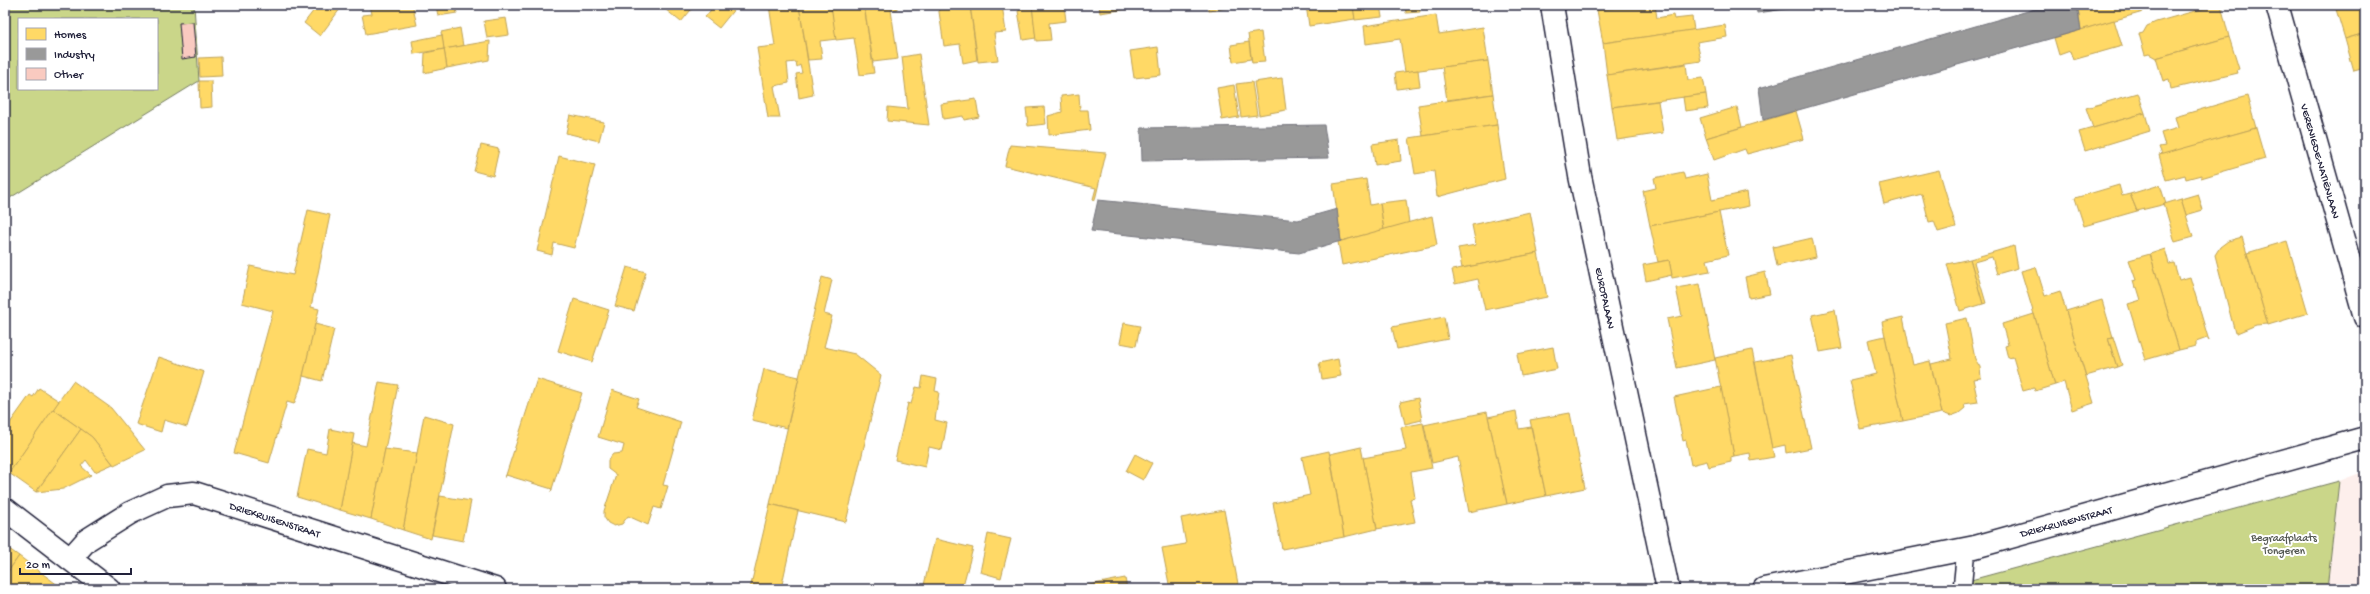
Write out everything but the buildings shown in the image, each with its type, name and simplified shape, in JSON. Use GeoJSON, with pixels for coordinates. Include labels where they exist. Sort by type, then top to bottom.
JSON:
{"type":"FeatureCollection","features":[{"type":"Feature","properties":{"kind":"street","name":"EUROPALAAN"},"geometry":{"type":"LineString","coordinates":[[1552,5],[1580,176],[1668,589]]}},
{"type":"Feature","properties":{"kind":"street","name":"VERENIGDE-NATIËNLAAN"},"geometry":{"type":"LineString","coordinates":[[2277,5],[2365,317]]}},
{"type":"Feature","properties":{"kind":"street","name":"DRIEKRUISENSTRAAT"},"geometry":{"type":"LineString","coordinates":[[1764,589],[1966,549],[2365,438]]}},
{"type":"Feature","properties":{"kind":"street","name":"DRIEKRUISENSTRAAT"},"geometry":{"type":"LineString","coordinates":[[70,559],[87,540],[130,513],[167,496],[194,493],[495,589]]}},
{"type":"Feature","properties":{"kind":"street"},"geometry":{"type":"LineString","coordinates":[[5,509],[109,589]]}},
{"type":"Feature","properties":{"kind":"lane"},"geometry":{"type":"LineString","coordinates":[[1962,589],[1966,549]]}},
{"type":"Feature","properties":{"kind":"shaded area"},"geometry":{"type":"Polygon","coordinates":[[[2365,471],[2365,589],[2327,589],[2339,481],[2365,471]]]}},
{"type":"Feature","properties":{"kind":"green space"},"geometry":{"type":"Polygon","coordinates":[[[5,5],[194,5],[199,81],[5,201],[5,5]]]}},
{"type":"Feature","properties":{"kind":"green space","name":"Begraafplaats Tongeren"},"geometry":{"type":"Polygon","coordinates":[[[2339,481],[2327,589],[1935,589],[1945,587],[2339,481]]]}}]}
